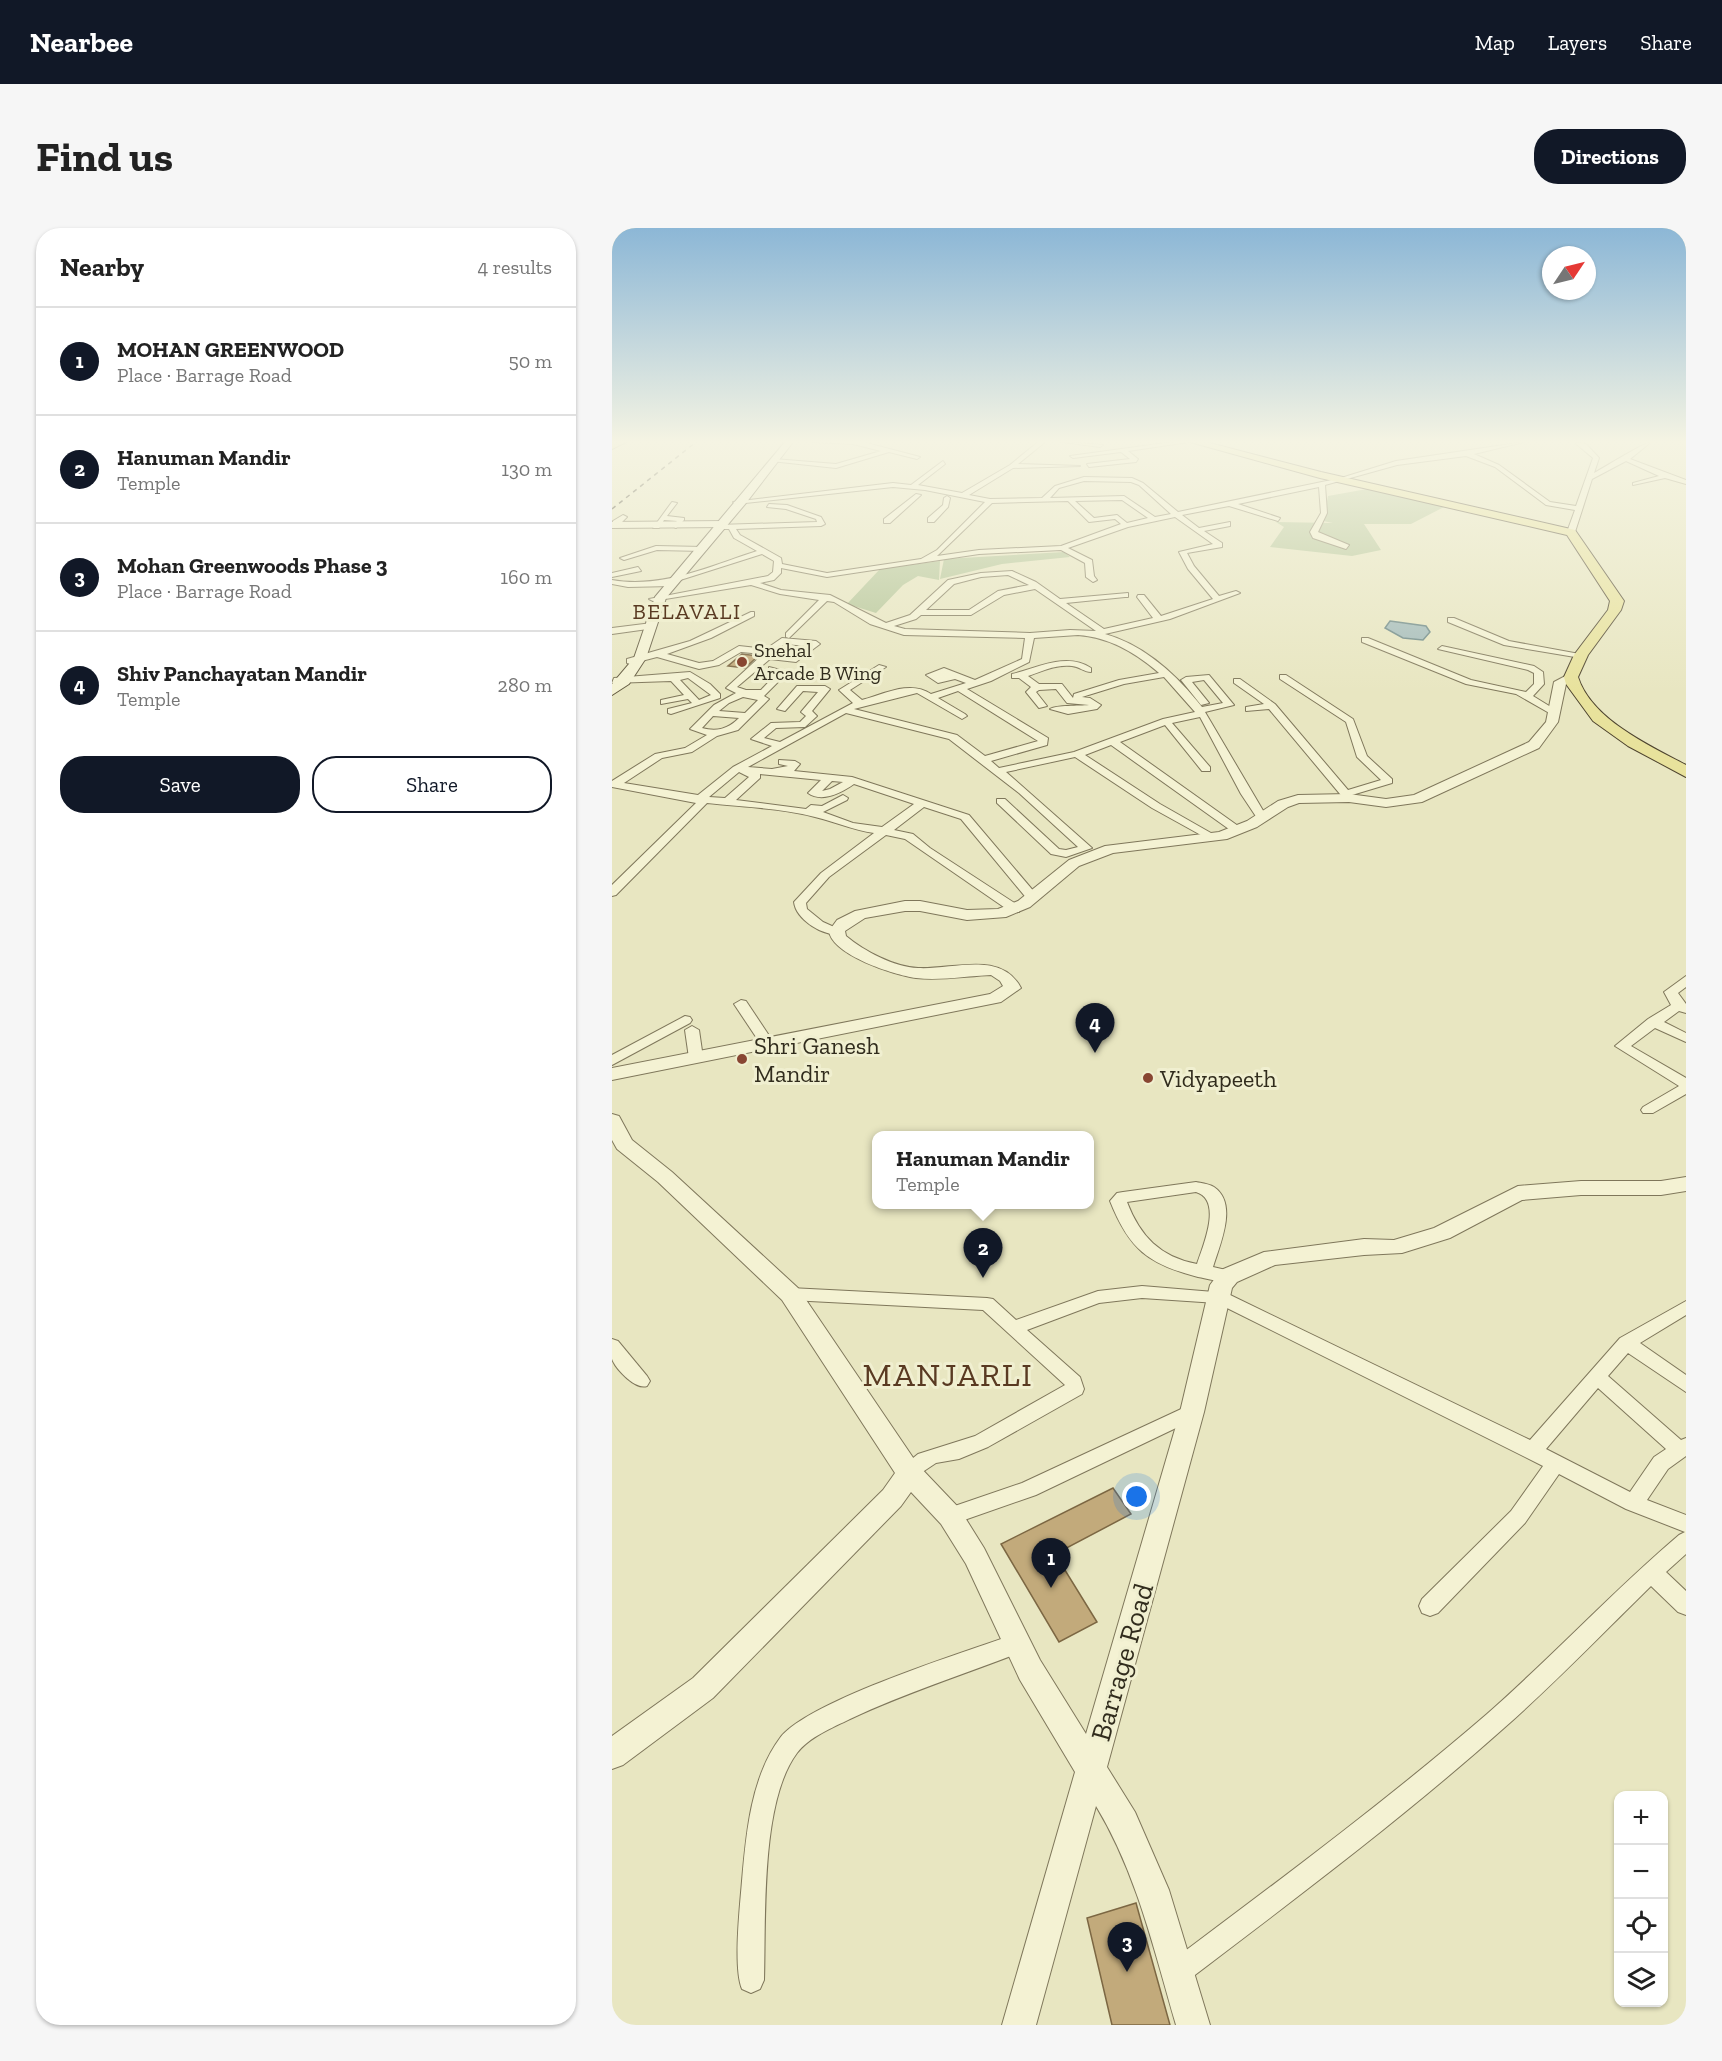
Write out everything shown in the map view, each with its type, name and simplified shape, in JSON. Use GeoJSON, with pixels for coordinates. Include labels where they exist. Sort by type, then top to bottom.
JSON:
{"type":"FeatureCollection","features":[{"type":"Feature","properties":{"kind":"main road"},"geometry":{"type":"LineString","coordinates":[[616,684],[639,652],[657,598],[699,548],[722,526]]}},
{"type":"Feature","properties":{"kind":"main road"},"geometry":{"type":"LineString","coordinates":[[1544,526],[1571,532],[1617,601],[1614,610],[1581,655],[1571,677],[1579,695],[1598,718],[1634,743],[1686,772]]}},
{"type":"Feature","properties":{"kind":"street"},"geometry":{"type":"LineString","coordinates":[[657,598],[688,595],[751,583],[771,578],[777,573],[778,560],[724,526]]}},
{"type":"Feature","properties":{"kind":"street"},"geometry":{"type":"LineString","coordinates":[[748,526],[757,526]]}},
{"type":"Feature","properties":{"kind":"street"},"geometry":{"type":"LineString","coordinates":[[923,561],[940,552],[966,526]]}},
{"type":"Feature","properties":{"kind":"street"},"geometry":{"type":"LineString","coordinates":[[778,566],[790,566],[809,573],[826,575],[979,552],[1062,548],[1124,526]]}},
{"type":"Feature","properties":{"kind":"street"},"geometry":{"type":"LineString","coordinates":[[1192,526],[1219,547],[1183,552],[1191,567],[1219,599]]}},
{"type":"Feature","properties":{"kind":"street"},"geometry":{"type":"LineString","coordinates":[[1198,530],[1218,526]]}},
{"type":"Feature","properties":{"kind":"street"},"geometry":{"type":"LineString","coordinates":[[1317,526],[1314,532],[1316,536],[1346,547]]}},
{"type":"Feature","properties":{"kind":"street"},"geometry":{"type":"LineString","coordinates":[[1571,532],[1573,526]]}},
{"type":"Feature","properties":{"kind":"street"},"geometry":{"type":"LineString","coordinates":[[624,558],[656,548],[699,548]]}},
{"type":"Feature","properties":{"kind":"street"},"geometry":{"type":"LineString","coordinates":[[1062,548],[1089,562],[1090,578],[1093,580]]}},
{"type":"Feature","properties":{"kind":"street"},"geometry":{"type":"LineString","coordinates":[[612,582],[628,585],[668,583],[764,551]]}},
{"type":"Feature","properties":{"kind":"street"},"geometry":{"type":"LineString","coordinates":[[950,557],[960,563]]}},
{"type":"Feature","properties":{"kind":"street"},"geometry":{"type":"LineString","coordinates":[[970,569],[981,575]]}},
{"type":"Feature","properties":{"kind":"street"},"geometry":{"type":"LineString","coordinates":[[612,575],[636,570]]}},
{"type":"Feature","properties":{"kind":"street"},"geometry":{"type":"LineString","coordinates":[[887,627],[913,617],[951,582],[981,575],[1009,573],[1036,586],[1099,633],[1142,655],[1167,674],[1203,711],[1252,804],[1263,819]]}},
{"type":"Feature","properties":{"kind":"street"},"geometry":{"type":"LineString","coordinates":[[751,583],[780,592],[827,597],[887,627],[923,633],[1030,636],[1099,633],[1159,619],[1236,593]]}},
{"type":"Feature","properties":{"kind":"street"},"geometry":{"type":"LineString","coordinates":[[917,612],[971,613],[1001,593],[1036,586]]}},
{"type":"Feature","properties":{"kind":"street"},"geometry":{"type":"LineString","coordinates":[[1059,601],[1125,596]]}},
{"type":"Feature","properties":{"kind":"street"},"geometry":{"type":"LineString","coordinates":[[772,669],[783,672],[764,693],[745,693],[731,688],[827,597]]}},
{"type":"Feature","properties":{"kind":"street"},"geometry":{"type":"LineString","coordinates":[[1141,597],[1159,619]]}},
{"type":"Feature","properties":{"kind":"street"},"geometry":{"type":"LineString","coordinates":[[658,654],[729,628],[752,614]]}},
{"type":"Feature","properties":{"kind":"street"},"geometry":{"type":"LineString","coordinates":[[612,631],[650,620]]}},
{"type":"Feature","properties":{"kind":"street"},"geometry":{"type":"LineString","coordinates":[[1451,620],[1507,643],[1581,655]]}},
{"type":"Feature","properties":{"kind":"street"},"geometry":{"type":"LineString","coordinates":[[988,680],[1026,660],[1030,636]]}},
{"type":"Feature","properties":{"kind":"street"},"geometry":{"type":"LineString","coordinates":[[736,684],[712,686],[693,672],[713,664],[735,650],[748,648],[761,640],[786,638],[816,646],[790,660],[748,648]]}},
{"type":"Feature","properties":{"kind":"street"},"geometry":{"type":"LineString","coordinates":[[1365,640],[1469,682],[1511,689],[1528,696],[1554,712]]}},
{"type":"Feature","properties":{"kind":"street"},"geometry":{"type":"LineString","coordinates":[[1442,649],[1530,668],[1538,672],[1539,684],[1528,696]]}},
{"type":"Feature","properties":{"kind":"street"},"geometry":{"type":"LineString","coordinates":[[639,652],[658,654],[695,665],[713,664],[726,667]]}},
{"type":"Feature","properties":{"kind":"street"},"geometry":{"type":"LineString","coordinates":[[735,672],[747,674],[772,669],[779,664],[767,655]]}},
{"type":"Feature","properties":{"kind":"street"},"geometry":{"type":"LineString","coordinates":[[930,697],[958,684],[1021,675],[1071,663],[1082,664],[1088,670]]}},
{"type":"Feature","properties":{"kind":"street"},"geometry":{"type":"LineString","coordinates":[[859,703],[844,690],[882,667]]}},
{"type":"Feature","properties":{"kind":"street"},"geometry":{"type":"LineString","coordinates":[[1061,686],[1076,697],[1122,682],[1167,674]]}},
{"type":"Feature","properties":{"kind":"street"},"geometry":{"type":"LineString","coordinates":[[616,684],[690,675],[717,696],[671,711]]}},
{"type":"Feature","properties":{"kind":"street"},"geometry":{"type":"LineString","coordinates":[[1021,675],[1036,687],[1059,686],[1070,701],[1087,700],[1096,705],[1068,711],[1056,709]]}},
{"type":"Feature","properties":{"kind":"street"},"geometry":{"type":"LineString","coordinates":[[1283,676],[1350,721],[1362,757],[1387,778],[1388,781],[1384,784],[1347,796]]}},
{"type":"Feature","properties":{"kind":"street"},"geometry":{"type":"LineString","coordinates":[[612,1074],[995,998],[1012,988],[1007,978],[994,970],[916,973],[891,967],[849,947],[838,938],[837,930],[843,923],[861,914],[905,906],[920,906],[984,916],[1000,915],[1015,909],[1074,863],[1110,849],[1212,837],[1238,830],[1263,819],[1283,804],[1298,799],[1347,796],[1386,803],[1417,799],[1534,745],[1552,722],[1560,682],[1571,677]]}},
{"type":"Feature","properties":{"kind":"street"},"geometry":{"type":"LineString","coordinates":[[673,678],[676,697]]}},
{"type":"Feature","properties":{"kind":"street"},"geometry":{"type":"LineString","coordinates":[[1237,681],[1272,706],[1347,796]]}},
{"type":"Feature","properties":{"kind":"street"},"geometry":{"type":"LineString","coordinates":[[676,697],[704,684]]}},
{"type":"Feature","properties":{"kind":"street"},"geometry":{"type":"LineString","coordinates":[[958,684],[1043,738],[1043,743],[983,760]]}},
{"type":"Feature","properties":{"kind":"street"},"geometry":{"type":"LineString","coordinates":[[1036,687],[1031,693],[1042,706]]}},
{"type":"Feature","properties":{"kind":"street"},"geometry":{"type":"LineString","coordinates":[[782,709],[800,688],[823,688],[825,689],[806,712],[812,716],[830,719]]}},
{"type":"Feature","properties":{"kind":"street"},"geometry":{"type":"LineString","coordinates":[[700,799],[738,768],[859,703],[910,690],[919,690],[962,716]]}},
{"type":"Feature","properties":{"kind":"street"},"geometry":{"type":"LineString","coordinates":[[737,694],[764,699],[735,728],[713,734],[696,730],[697,722],[713,708],[737,694]]}},
{"type":"Feature","properties":{"kind":"street"},"geometry":{"type":"LineString","coordinates":[[676,697],[698,704]]}},
{"type":"Feature","properties":{"kind":"street"},"geometry":{"type":"LineString","coordinates":[[1249,709],[1272,706]]}},
{"type":"Feature","properties":{"kind":"street"},"geometry":{"type":"LineString","coordinates":[[697,722],[685,720],[676,712],[713,708],[748,716]]}},
{"type":"Feature","properties":{"kind":"street"},"geometry":{"type":"LineString","coordinates":[[846,710],[944,734],[998,771],[1086,848],[1066,854],[1055,852],[1001,801]]}},
{"type":"Feature","properties":{"kind":"street"},"geometry":{"type":"LineString","coordinates":[[998,771],[1077,754],[1166,721],[1203,711]]}},
{"type":"Feature","properties":{"kind":"street"},"geometry":{"type":"LineString","coordinates":[[801,725],[812,716]]}},
{"type":"Feature","properties":{"kind":"street"},"geometry":{"type":"LineString","coordinates":[[1166,721],[1206,768]]}},
{"type":"Feature","properties":{"kind":"street"},"geometry":{"type":"LineString","coordinates":[[781,745],[756,739],[778,723],[812,728]]}},
{"type":"Feature","properties":{"kind":"street"},"geometry":{"type":"LineString","coordinates":[[613,784],[659,756],[688,750],[713,734]]}},
{"type":"Feature","properties":{"kind":"street"},"geometry":{"type":"LineString","coordinates":[[1112,741],[1238,830]]}},
{"type":"Feature","properties":{"kind":"street"},"geometry":{"type":"LineString","coordinates":[[1077,754],[1156,806],[1212,837]]}},
{"type":"Feature","properties":{"kind":"street"},"geometry":{"type":"LineString","coordinates":[[769,771],[790,770],[795,764],[783,762]]}},
{"type":"Feature","properties":{"kind":"street"},"geometry":{"type":"LineString","coordinates":[[738,768],[852,780],[970,820],[1032,897]]}},
{"type":"Feature","properties":{"kind":"street"},"geometry":{"type":"LineString","coordinates":[[727,802],[756,776],[738,768]]}},
{"type":"Feature","properties":{"kind":"street"},"geometry":{"type":"LineString","coordinates":[[831,777],[813,793],[827,794],[839,790],[852,780]]}},
{"type":"Feature","properties":{"kind":"street"},"geometry":{"type":"LineString","coordinates":[[613,784],[700,799],[824,809],[843,798]]}},
{"type":"Feature","properties":{"kind":"street"},"geometry":{"type":"LineString","coordinates":[[612,892],[702,803],[700,799]]}},
{"type":"Feature","properties":{"kind":"street"},"geometry":{"type":"LineString","coordinates":[[837,930],[819,925],[801,910],[800,902],[825,875],[905,818],[922,803]]}},
{"type":"Feature","properties":{"kind":"street"},"geometry":{"type":"LineString","coordinates":[[801,806],[851,826],[909,836],[926,850],[1015,909]]}},
{"type":"Feature","properties":{"kind":"street"},"geometry":{"type":"LineString","coordinates":[[1648,1110],[1684,1090],[1622,1046],[1653,1022],[1682,1008],[1671,992],[1686,980]]}},
{"type":"Feature","properties":{"kind":"street"},"geometry":{"type":"LineString","coordinates":[[741,1004],[767,1043]]}},
{"type":"Feature","properties":{"kind":"street"},"geometry":{"type":"LineString","coordinates":[[1653,1022],[1686,1038]]}},
{"type":"Feature","properties":{"kind":"street"},"geometry":{"type":"LineString","coordinates":[[612,1061],[689,1025],[696,1058]]}},
{"type":"Feature","properties":{"kind":"street"},"geometry":{"type":"LineString","coordinates":[[612,1120],[624,1144],[665,1177],[790,1294],[909,1473],[950,1516],[975,1556],[1016,1644],[1124,1823],[1153,1890],[1193,2025]]}},
{"type":"Feature","properties":{"kind":"street"},"geometry":{"type":"LineString","coordinates":[[1015,1327],[1098,1297],[1224,1287],[1272,1258],[1364,1247],[1394,1248],[1442,1233],[1518,1192],[1581,1188],[1661,1188],[1686,1184]]}},
{"type":"Feature","properties":{"kind":"street"},"geometry":{"type":"LineString","coordinates":[[1203,1272],[1219,1209],[1215,1194],[1205,1188],[1196,1187],[1123,1197],[1118,1201],[1124,1219],[1148,1250],[1178,1268],[1203,1272],[1224,1287],[1532,1451],[1633,1503],[1686,1524]]}},
{"type":"Feature","properties":{"kind":"street","name":"Barrage Road"},"geometry":{"type":"LineString","coordinates":[[1019,2025],[1192,1412],[1224,1287]]}},
{"type":"Feature","properties":{"kind":"street"},"geometry":{"type":"LineString","coordinates":[[612,1754],[704,1688],[892,1498],[909,1473],[930,1455],[966,1449],[1075,1389],[1074,1382],[987,1304],[790,1294]]}},
{"type":"Feature","properties":{"kind":"street"},"geometry":{"type":"LineString","coordinates":[[1532,1451],[1626,1343],[1683,1312]]}},
{"type":"Feature","properties":{"kind":"street"},"geometry":{"type":"LineString","coordinates":[[1626,1343],[1686,1385]]}},
{"type":"Feature","properties":{"kind":"street"},"geometry":{"type":"LineString","coordinates":[[612,1346],[641,1381]]}},
{"type":"Feature","properties":{"kind":"street"},"geometry":{"type":"LineString","coordinates":[[1596,1376],[1683,1448],[1661,1463],[1633,1503]]}},
{"type":"Feature","properties":{"kind":"street"},"geometry":{"type":"LineString","coordinates":[[950,1516],[1027,1490],[1192,1412]]}},
{"type":"Feature","properties":{"kind":"street"},"geometry":{"type":"LineString","coordinates":[[1430,1606],[1518,1517],[1556,1463]]}},
{"type":"Feature","properties":{"kind":"street"},"geometry":{"type":"LineString","coordinates":[[1178,1972],[1377,1822],[1539,1682],[1650,1572],[1686,1541]]}},
{"type":"Feature","properties":{"kind":"street"},"geometry":{"type":"LineString","coordinates":[[1650,1572],[1686,1605]]}},
{"type":"Feature","properties":{"kind":"street"},"geometry":{"type":"LineString","coordinates":[[751,1980],[759,1822],[789,1744],[801,1732],[831,1716],[1016,1644]]}},
{"type":"Feature","properties":{"kind":"green space"},"geometry":{"type":"Polygon","coordinates":[[[1282,526],[1365,526],[1381,550],[1352,556],[1270,547],[1284,527],[1282,526]]]}},
{"type":"Feature","properties":{"kind":"green space"},"geometry":{"type":"Polygon","coordinates":[[[1064,552],[1070,557],[1002,564],[940,579],[944,559],[1064,552]]]}},
{"type":"Feature","properties":{"kind":"green space"},"geometry":{"type":"Polygon","coordinates":[[[940,561],[939,580],[918,576],[903,585],[876,613],[847,604],[880,569],[940,561]]]}},
{"type":"Feature","properties":{"kind":"water"},"geometry":{"type":"Polygon","coordinates":[[[1390,621],[1426,626],[1430,632],[1423,640],[1403,638],[1385,628],[1390,621]]]}},
{"type":"Feature","properties":{"kind":"building","name":"Snehal Arcade B Wing"},"geometry":{"type":"Polygon","coordinates":[[[742,654],[758,656],[745,668],[728,666],[742,654]]]}},
{"type":"Feature","properties":{"kind":"building"},"geometry":{"type":"Polygon","coordinates":[[[1113,1488],[1131,1514],[1055,1554],[1097,1622],[1059,1642],[1001,1544],[1113,1488]]]}},
{"type":"Feature","properties":{"kind":"building"},"geometry":{"type":"Polygon","coordinates":[[[1136,1903],[1170,2025],[1112,2025],[1087,1918],[1136,1903]]]}},
{"type":"Feature","properties":{"kind":"place","name":"Snehal Arcade B Wing"},"geometry":{"type":"Point","coordinates":[742,662]}},
{"type":"Feature","properties":{"kind":"place","name":"Shiv Panchayatan Mandir"},"geometry":{"type":"Point","coordinates":[1095,1053]}},
{"type":"Feature","properties":{"kind":"place","name":"Shri Ganesh Mandir"},"geometry":{"type":"Point","coordinates":[742,1059]}},
{"type":"Feature","properties":{"kind":"place","name":"Vidyapeeth"},"geometry":{"type":"Point","coordinates":[1148,1078]}},
{"type":"Feature","properties":{"kind":"place","name":"Hanuman Mandir"},"geometry":{"type":"Point","coordinates":[983,1278]}},
{"type":"Feature","properties":{"kind":"place","name":"MOHAN GREENWOOD"},"geometry":{"type":"Point","coordinates":[1051,1588]}},
{"type":"Feature","properties":{"kind":"place","name":"Mohan Greenwoods Phase 3"},"geometry":{"type":"Point","coordinates":[1127,1972]}},
{"type":"Feature","properties":{"kind":"district","name":"BELAVALI"},"geometry":{"type":"Point","coordinates":[687,611]}},
{"type":"Feature","properties":{"kind":"district","name":"MANJARLI"},"geometry":{"type":"Point","coordinates":[948,1374]}}]}
